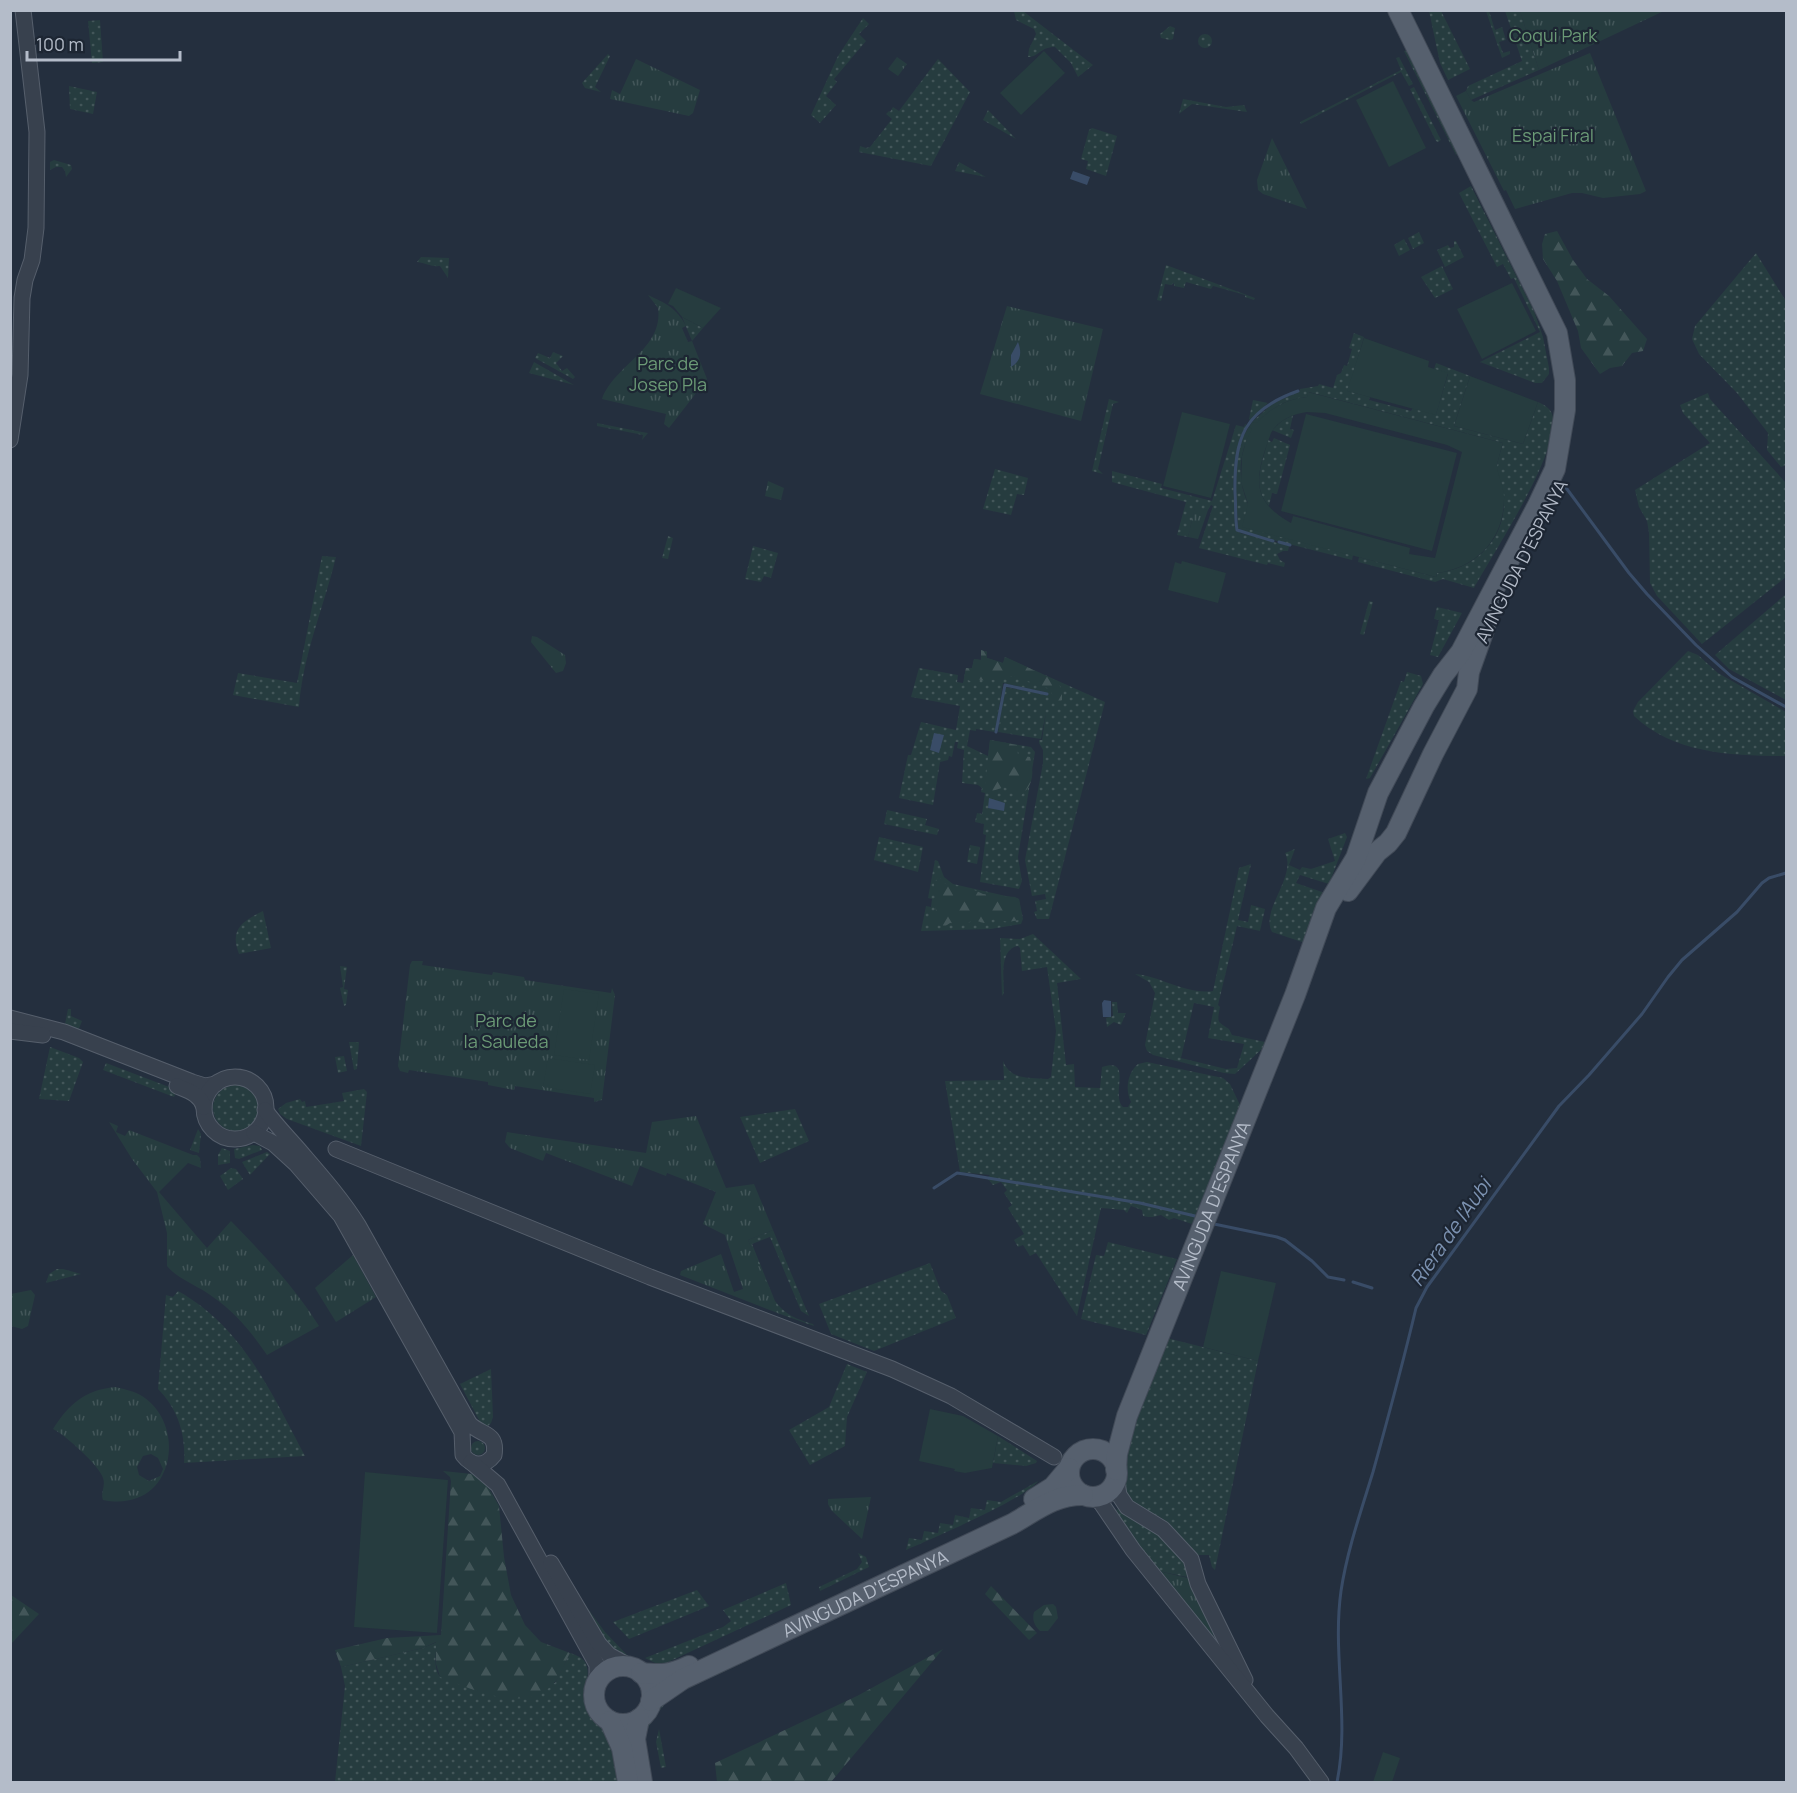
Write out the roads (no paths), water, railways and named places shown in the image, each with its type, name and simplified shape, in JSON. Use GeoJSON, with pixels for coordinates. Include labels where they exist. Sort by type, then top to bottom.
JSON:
{"type":"FeatureCollection","features":[{"type":"Feature","properties":{"kind":"main road","name":"AVINGUDA D'ESPANYA"},"geometry":{"type":"LineString","coordinates":[[1116,1472],[1117,1454],[1126,1416],[1295,994],[1326,908],[1356,858],[1382,785],[1424,706],[1443,675],[1461,652],[1538,505],[1555,469],[1564,426],[1565,380],[1557,333],[1398,10]]}},
{"type":"Feature","properties":{"kind":"main road","name":"AVINGUDA D'ESPANYA"},"geometry":{"type":"LineString","coordinates":[[1295,994],[1308,971],[1326,929],[1345,896],[1377,852],[1396,833],[1432,754],[1467,689],[1469,672],[1485,627],[1560,488],[1576,420],[1572,353],[1563,318],[1409,10]]}},
{"type":"Feature","properties":{"kind":"main road"},"geometry":{"type":"LineString","coordinates":[[1443,675],[1460,679],[1467,689]]}},
{"type":"Feature","properties":{"kind":"main road"},"geometry":{"type":"LineString","coordinates":[[1365,831],[1370,843],[1385,846]]}},
{"type":"Feature","properties":{"kind":"main road","name":"AVINGUDA D'ESPANYA"},"geometry":{"type":"LineString","coordinates":[[1089,1449],[1103,1442],[1126,1416]]}},
{"type":"Feature","properties":{"kind":"main road"},"geometry":{"type":"LineString","coordinates":[[1089,1449],[1097,1449],[1107,1454],[1114,1462],[1116,1472],[1115,1482],[1109,1490],[1093,1498],[1072,1486],[1062,1462],[1089,1449]]}},
{"type":"Feature","properties":{"kind":"main road","name":"AVINGUDA D'ESPANYA"},"geometry":{"type":"LineString","coordinates":[[635,1669],[662,1676],[677,1672],[980,1528],[1053,1487],[1062,1462]]}},
{"type":"Feature","properties":{"kind":"main road","name":"AVINGUDA D'ESPANYA"},"geometry":{"type":"LineString","coordinates":[[651,1701],[683,1679],[1012,1524],[1056,1499],[1066,1496],[1093,1498]]}},
{"type":"Feature","properties":{"kind":"main road"},"geometry":{"type":"LineString","coordinates":[[610,1721],[624,1724],[639,1719],[651,1701],[651,1688],[647,1679],[635,1669],[611,1668],[597,1682],[594,1692],[594,1702],[598,1711],[610,1721],[622,1748],[628,1782]]}},
{"type":"Feature","properties":{"kind":"main road"},"geometry":{"type":"LineString","coordinates":[[639,1719],[635,1739],[642,1782]]}},
{"type":"Feature","properties":{"kind":"street"},"geometry":{"type":"LineString","coordinates":[[10,440],[20,375],[22,298],[35,246],[37,142],[23,10]]}},
{"type":"Feature","properties":{"kind":"street"},"geometry":{"type":"LineString","coordinates":[[10,1018],[64,1032],[200,1085],[216,1084],[230,1078],[248,1081],[261,1093],[265,1110],[276,1126],[304,1155],[347,1208],[472,1427],[487,1434],[494,1442],[497,1468],[510,1495],[599,1644],[609,1655],[635,1669]]}},
{"type":"Feature","properties":{"kind":"street"},"geometry":{"type":"LineString","coordinates":[[10,1030],[48,1036],[187,1090],[202,1100],[209,1125],[220,1136],[236,1139],[254,1132],[261,1124],[265,1110]]}},
{"type":"Feature","properties":{"kind":"street"},"geometry":{"type":"LineString","coordinates":[[204,1107],[207,1095],[216,1084]]}},
{"type":"Feature","properties":{"kind":"street"},"geometry":{"type":"LineString","coordinates":[[254,1132],[273,1143],[296,1164],[341,1216],[462,1432],[463,1455],[498,1485],[597,1665],[597,1682]]}},
{"type":"Feature","properties":{"kind":"street"},"geometry":{"type":"LineString","coordinates":[[336,1149],[650,1277],[892,1369],[951,1396],[1062,1462]]}},
{"type":"Feature","properties":{"kind":"street"},"geometry":{"type":"LineString","coordinates":[[462,1444],[470,1434],[482,1432]]}},
{"type":"Feature","properties":{"kind":"street"},"geometry":{"type":"LineString","coordinates":[[471,1462],[480,1465],[487,1462],[494,1453]]}},
{"type":"Feature","properties":{"kind":"street"},"geometry":{"type":"LineString","coordinates":[[1116,1472],[1119,1495],[1127,1507],[1163,1529],[1191,1559],[1196,1579],[1240,1667],[1250,1694]]}},
{"type":"Feature","properties":{"kind":"street"},"geometry":{"type":"LineString","coordinates":[[1093,1498],[1296,1748],[1320,1781]]}},
{"type":"Feature","properties":{"kind":"water"},"geometry":{"type":"Polygon","coordinates":[[[1073,171],[1090,177],[1087,185],[1070,179],[1073,171]]]}},
{"type":"Feature","properties":{"kind":"water"},"geometry":{"type":"Polygon","coordinates":[[[1018,342],[1020,356],[1011,367],[1011,355],[1018,342]]]}},
{"type":"Feature","properties":{"kind":"water"},"geometry":{"type":"Polygon","coordinates":[[[934,733],[944,735],[939,753],[930,750],[934,733]]]}},
{"type":"Feature","properties":{"kind":"water"},"geometry":{"type":"Polygon","coordinates":[[[989,798],[1005,803],[1004,811],[988,808],[989,798]]]}},
{"type":"Feature","properties":{"kind":"water"},"geometry":{"type":"Polygon","coordinates":[[[1104,1000],[1111,1001],[1111,1017],[1103,1017],[1102,1003],[1104,1000]]]}},
{"type":"Feature","properties":{"kind":"waterway"},"geometry":{"type":"LineString","coordinates":[[1273,541],[1237,530],[1235,492],[1237,456],[1240,441],[1254,417],[1265,407],[1298,391]]}},
{"type":"Feature","properties":{"kind":"waterway"},"geometry":{"type":"LineString","coordinates":[[1564,485],[1629,573],[1696,645],[1732,677],[1786,707]]}},
{"type":"Feature","properties":{"kind":"waterway"},"geometry":{"type":"LineString","coordinates":[[1279,542],[1290,545]]}},
{"type":"Feature","properties":{"kind":"waterway"},"geometry":{"type":"LineString","coordinates":[[996,732],[1005,685],[1047,694]]}},
{"type":"Feature","properties":{"kind":"waterway","name":"Riera de l'Aubi"},"geometry":{"type":"LineString","coordinates":[[1337,1782],[1342,1735],[1338,1639],[1341,1591],[1351,1546],[1379,1452],[1416,1308],[1427,1287],[1559,1106],[1642,1014],[1682,960],[1737,912],[1762,883],[1769,878],[1786,873]]}},
{"type":"Feature","properties":{"kind":"waterway"},"geometry":{"type":"LineString","coordinates":[[934,1188],[957,1173],[1140,1203],[1195,1216]]}},
{"type":"Feature","properties":{"kind":"waterway"},"geometry":{"type":"LineString","coordinates":[[1214,1224],[1285,1240],[1328,1277],[1344,1280]]}},
{"type":"Feature","properties":{"kind":"waterway"},"geometry":{"type":"LineString","coordinates":[[1353,1282],[1372,1288]]}},
{"type":"Feature","properties":{"kind":"park label","name":"Coqui Park"},"geometry":{"type":"Point","coordinates":[1553,35]}},
{"type":"Feature","properties":{"kind":"park label","name":"Espai Firal"},"geometry":{"type":"Point","coordinates":[1553,135]}},
{"type":"Feature","properties":{"kind":"park label","name":"Parc de Josep Pla"},"geometry":{"type":"Point","coordinates":[668,373]}},
{"type":"Feature","properties":{"kind":"park label","name":"Parc de la Sauleda"},"geometry":{"type":"Point","coordinates":[506,1030]}}]}
